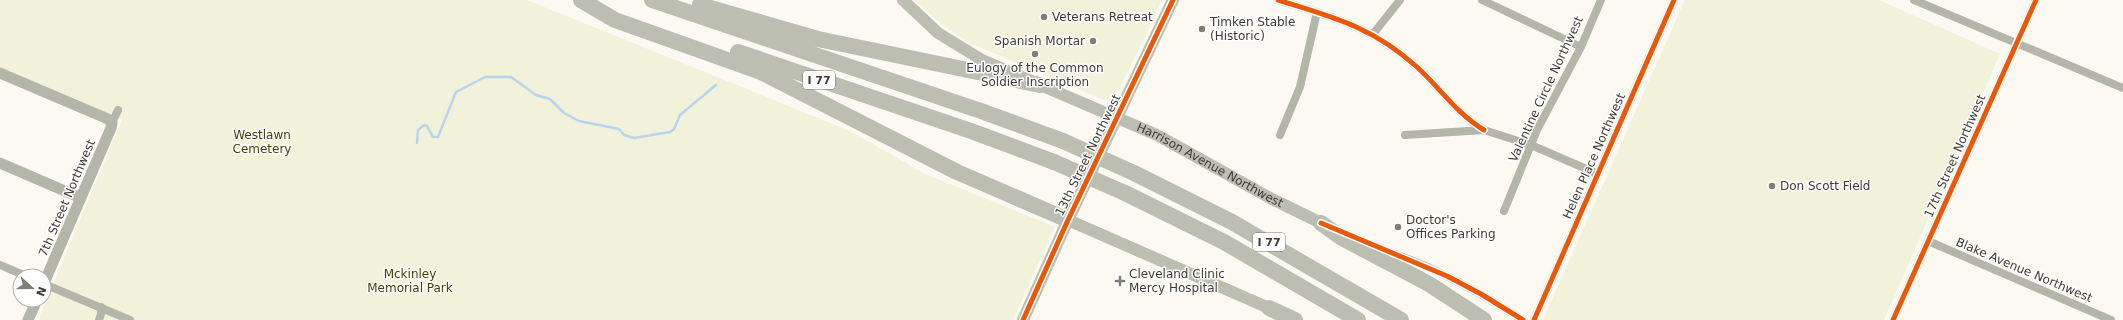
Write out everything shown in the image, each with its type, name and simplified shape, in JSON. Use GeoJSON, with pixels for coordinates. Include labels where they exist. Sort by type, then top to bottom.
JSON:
{"type":"FeatureCollection","features":[{"type":"Feature","properties":{"kind":"highway","name":"I 77"},"geometry":{"type":"LineString","coordinates":[[582,0],[971,131],[1054,162],[1125,193],[1224,242],[1358,320]]}},
{"type":"Feature","properties":{"kind":"highway"},"geometry":{"type":"LineString","coordinates":[[582,0],[615,20],[761,72],[957,172],[1068,220]]}},
{"type":"Feature","properties":{"kind":"highway","name":"I 77"},"geometry":{"type":"LineString","coordinates":[[652,0],[974,109],[1063,141],[1134,173],[1232,222],[1400,320]]}},
{"type":"Feature","properties":{"kind":"highway"},"geometry":{"type":"LineString","coordinates":[[684,0],[777,29],[818,39],[1040,85]]}},
{"type":"Feature","properties":{"kind":"highway"},"geometry":{"type":"LineString","coordinates":[[1321,223],[1342,238],[1429,284],[1484,320]]}},
{"type":"Feature","properties":{"kind":"highway"},"geometry":{"type":"LineString","coordinates":[[1269,308],[1295,320]]}},
{"type":"Feature","properties":{"kind":"main road","name":"Harrison Avenue Northwest"},"geometry":{"type":"LineString","coordinates":[[903,0],[924,21],[954,44],[982,60],[1182,147],[1272,199],[1321,223]]}},
{"type":"Feature","properties":{"kind":"main road","name":"13th Street Northwest"},"geometry":{"type":"LineString","coordinates":[[1023,320],[1068,220],[1173,0]]}},
{"type":"Feature","properties":{"kind":"main road"},"geometry":{"type":"LineString","coordinates":[[1068,220],[1269,308]]}},
{"type":"Feature","properties":{"kind":"street"},"geometry":{"type":"LineString","coordinates":[[1278,0],[1353,24],[1373,34],[1408,59],[1460,113],[1484,130],[1531,145],[1598,174]]}},
{"type":"Feature","properties":{"kind":"street"},"geometry":{"type":"LineString","coordinates":[[1304,8],[1310,0]]}},
{"type":"Feature","properties":{"kind":"street"},"geometry":{"type":"LineString","coordinates":[[1373,34],[1400,0]]}},
{"type":"Feature","properties":{"kind":"street"},"geometry":{"type":"LineString","coordinates":[[1482,0],[1581,47]]}},
{"type":"Feature","properties":{"kind":"street","name":"Valentine Circle Northwest"},"geometry":{"type":"LineString","coordinates":[[1504,211],[1531,145],[1581,47],[1601,0]]}},
{"type":"Feature","properties":{"kind":"street","name":"Helen Place Northwest"},"geometry":{"type":"LineString","coordinates":[[1534,320],[1674,0]]}},
{"type":"Feature","properties":{"kind":"street"},"geometry":{"type":"LineString","coordinates":[[1915,0],[2123,88]]}},
{"type":"Feature","properties":{"kind":"street","name":"17th Street Northwest"},"geometry":{"type":"LineString","coordinates":[[1893,320],[2036,0]]}},
{"type":"Feature","properties":{"kind":"street"},"geometry":{"type":"LineString","coordinates":[[1280,135],[1300,87],[1317,12]]}},
{"type":"Feature","properties":{"kind":"street"},"geometry":{"type":"LineString","coordinates":[[0,73],[112,123],[118,110]]}},
{"type":"Feature","properties":{"kind":"street","name":"7th Street Northwest"},"geometry":{"type":"LineString","coordinates":[[51,268],[112,123]]}},
{"type":"Feature","properties":{"kind":"street"},"geometry":{"type":"LineString","coordinates":[[1405,135],[1484,130]]}},
{"type":"Feature","properties":{"kind":"street"},"geometry":{"type":"LineString","coordinates":[[0,163],[81,198]]}},
{"type":"Feature","properties":{"kind":"street","name":"Harrison Avenue Northwest"},"geometry":{"type":"LineString","coordinates":[[1321,223],[1447,276],[1481,294],[1523,320]]}},
{"type":"Feature","properties":{"kind":"street","name":"Blake Avenue Northwest"},"geometry":{"type":"LineString","coordinates":[[1928,241],[2111,320]]}},
{"type":"Feature","properties":{"kind":"street"},"geometry":{"type":"LineString","coordinates":[[0,265],[12,270]]}},
{"type":"Feature","properties":{"kind":"street"},"geometry":{"type":"LineString","coordinates":[[52,286],[130,320]]}},
{"type":"Feature","properties":{"kind":"street"},"geometry":{"type":"LineString","coordinates":[[99,320],[101,307]]}},
{"type":"Feature","properties":{"kind":"street"},"geometry":{"type":"LineString","coordinates":[[28,320],[33,308]]}},
{"type":"Feature","properties":{"kind":"green space","name":"Westlawn Cemetery"},"geometry":{"type":"Polygon","coordinates":[[[0,0],[527,0],[850,131],[923,173],[1055,227],[1013,320],[38,320],[43,308],[52,308],[52,287],[122,120],[0,67],[0,0]]]}},
{"type":"Feature","properties":{"kind":"green space"},"geometry":{"type":"Polygon","coordinates":[[[914,0],[1162,0],[1118,93],[1114,92],[1110,98],[1104,100],[970,43],[945,27],[914,0]]]}},
{"type":"Feature","properties":{"kind":"green space","name":"Don Scott Field"},"geometry":{"type":"Polygon","coordinates":[[[1685,0],[1879,0],[2000,54],[1884,320],[1543,320],[1685,0]]]}},
{"type":"Feature","properties":{"kind":"waterway"},"geometry":{"type":"LineString","coordinates":[[417,143],[418,130],[424,125],[427,126],[433,137],[438,137],[456,92],[485,77],[511,77],[536,95],[550,99],[564,113],[579,121],[619,129],[624,135],[634,138],[670,132],[674,129],[680,115],[716,85]]}},
{"type":"Feature","properties":{"kind":"cycle path"},"geometry":{"type":"LineString","coordinates":[[1023,320],[1068,220],[1173,0]]}},
{"type":"Feature","properties":{"kind":"cycle path"},"geometry":{"type":"LineString","coordinates":[[1278,0],[1335,18],[1384,42],[1401,53],[1417,67],[1457,109],[1474,124],[1484,130]]}},
{"type":"Feature","properties":{"kind":"cycle path"},"geometry":{"type":"LineString","coordinates":[[1534,320],[1674,0]]}},
{"type":"Feature","properties":{"kind":"cycle path"},"geometry":{"type":"LineString","coordinates":[[1893,320],[2036,0]]}},
{"type":"Feature","properties":{"kind":"cycle path"},"geometry":{"type":"LineString","coordinates":[[1321,223],[1447,276],[1481,294],[1523,320]]}},
{"type":"Feature","properties":{"kind":"place","name":"Veterans Retreat"},"geometry":{"type":"Point","coordinates":[1044,17]}},
{"type":"Feature","properties":{"kind":"place","name":"Timken Stable (Historic)"},"geometry":{"type":"Point","coordinates":[1202,29]}},
{"type":"Feature","properties":{"kind":"place","name":"Spanish Mortar"},"geometry":{"type":"Point","coordinates":[1093,41]}},
{"type":"Feature","properties":{"kind":"place","name":"Eulogy of the Common Soldier Inscription"},"geometry":{"type":"Point","coordinates":[1035,54]}},
{"type":"Feature","properties":{"kind":"place","name":"Don Scott Field"},"geometry":{"type":"Point","coordinates":[1772,186]}},
{"type":"Feature","properties":{"kind":"place","name":"Doctor's Offices Parking"},"geometry":{"type":"Point","coordinates":[1398,227]}},
{"type":"Feature","properties":{"kind":"place","name":"Cleveland Clinic Mercy Hospital"},"geometry":{"type":"Point","coordinates":[1120,281]}},
{"type":"Feature","properties":{"kind":"park label","name":"Mckinley Memorial Park"},"geometry":{"type":"Point","coordinates":[410,281]}}]}
